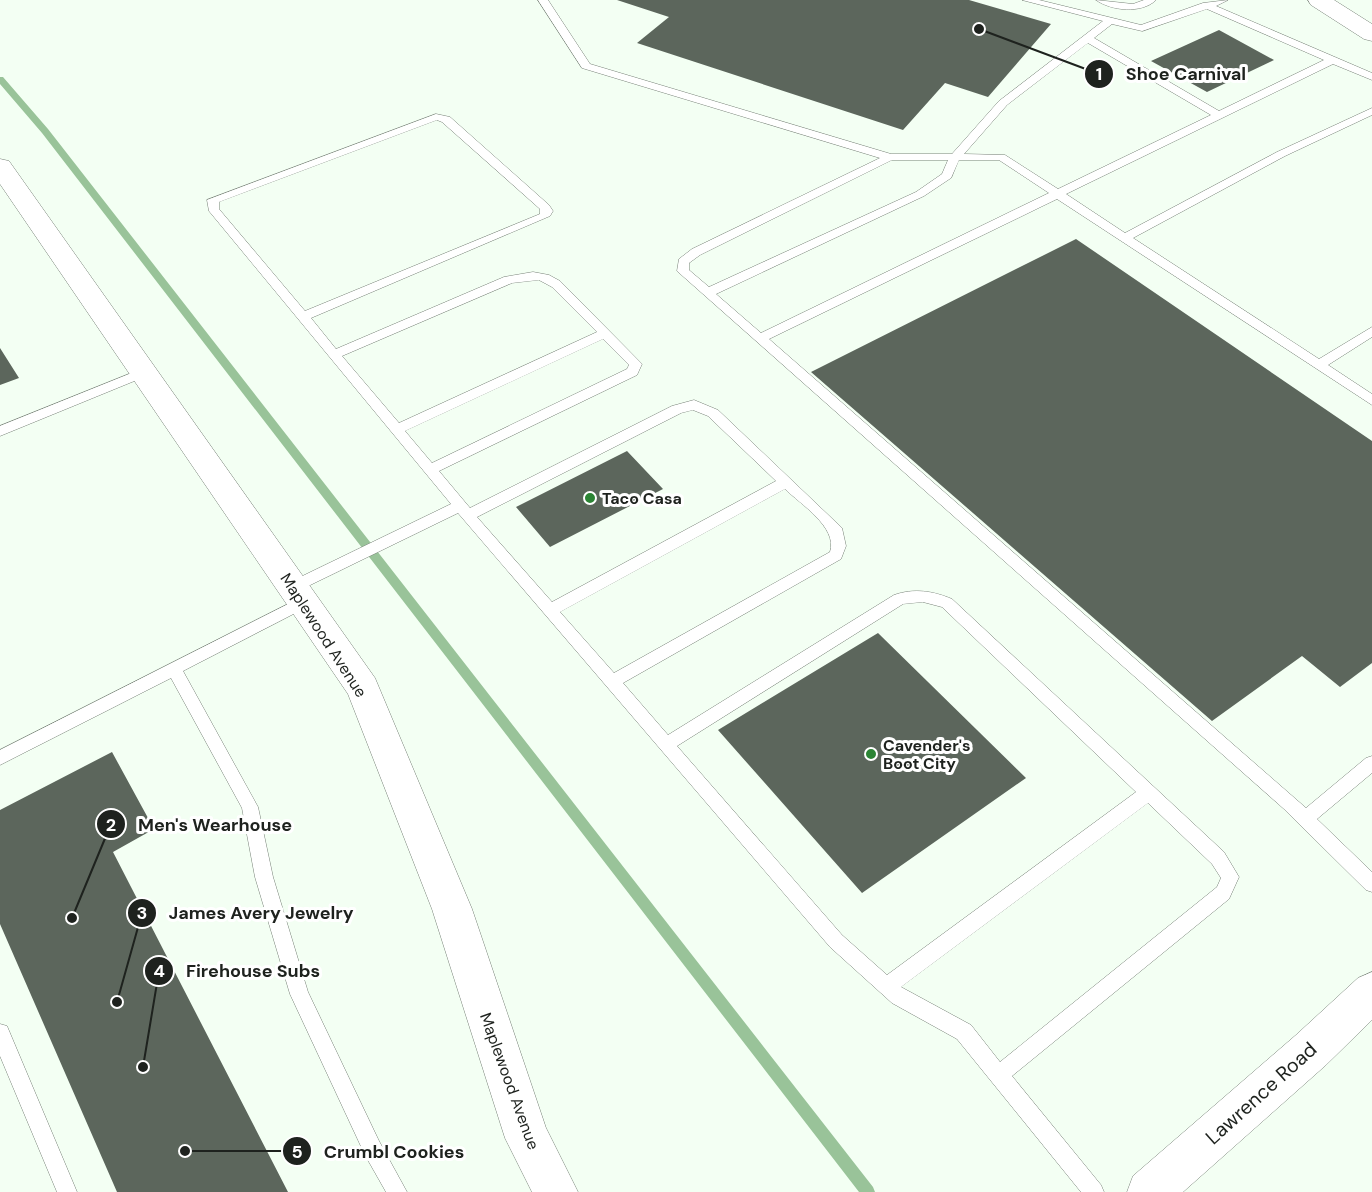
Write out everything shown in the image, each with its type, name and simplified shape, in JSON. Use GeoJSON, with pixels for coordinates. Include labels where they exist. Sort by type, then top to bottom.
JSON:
{"type":"FeatureCollection","features":[{"type":"Feature","properties":{"kind":"street"},"geometry":{"type":"LineString","coordinates":[[1319,0],[1372,34]]}},
{"type":"Feature","properties":{"kind":"street","name":"Maplewood Avenue"},"geometry":{"type":"LineString","coordinates":[[1,169],[363,688],[452,909],[527,1138],[556,1192]]}},
{"type":"Feature","properties":{"kind":"street","name":"Lawrence Road"},"geometry":{"type":"LineString","coordinates":[[1149,1192],[1311,1050],[1372,992]]}},
{"type":"Feature","properties":{"kind":"lane"},"geometry":{"type":"LineString","coordinates":[[543,0],[586,66],[890,157],[1001,157],[1372,400]]}},
{"type":"Feature","properties":{"kind":"lane"},"geometry":{"type":"LineString","coordinates":[[1029,0],[1142,28],[1223,0]]}},
{"type":"Feature","properties":{"kind":"lane"},"geometry":{"type":"LineString","coordinates":[[1101,0],[1133,7],[1144,6],[1151,0]]}},
{"type":"Feature","properties":{"kind":"lane"},"geometry":{"type":"LineString","coordinates":[[1206,5],[1372,77]]}},
{"type":"Feature","properties":{"kind":"lane"},"geometry":{"type":"LineString","coordinates":[[707,293],[921,194],[947,176],[956,157],[1003,103],[1111,20]]}},
{"type":"Feature","properties":{"kind":"lane"},"geometry":{"type":"LineString","coordinates":[[1087,38],[1220,115]]}},
{"type":"Feature","properties":{"kind":"lane"},"geometry":{"type":"LineString","coordinates":[[759,339],[1332,60]]}},
{"type":"Feature","properties":{"kind":"lane"},"geometry":{"type":"LineString","coordinates":[[1124,238],[1281,154],[1372,111]]}},
{"type":"Feature","properties":{"kind":"lane"},"geometry":{"type":"LineString","coordinates":[[303,317],[544,216],[547,211],[539,201],[446,119],[436,117],[213,200],[213,209],[303,317],[335,354],[464,510],[836,941],[899,997],[964,1032],[1094,1192]]}},
{"type":"Feature","properties":{"kind":"lane"},"geometry":{"type":"LineString","coordinates":[[890,157],[696,252],[683,262],[683,271],[1305,819],[1372,884]]}},
{"type":"Feature","properties":{"kind":"lane"},"geometry":{"type":"LineString","coordinates":[[335,354],[508,280],[532,274],[550,279],[556,284],[636,364],[632,372],[430,470]]}},
{"type":"Feature","properties":{"kind":"lane"},"geometry":{"type":"LineString","coordinates":[[1319,365],[1372,331]]}},
{"type":"Feature","properties":{"kind":"lane"},"geometry":{"type":"LineString","coordinates":[[396,429],[605,333]]}},
{"type":"Feature","properties":{"kind":"lane"},"geometry":{"type":"LineString","coordinates":[[0,431],[144,372]]}},
{"type":"Feature","properties":{"kind":"lane"},"geometry":{"type":"LineString","coordinates":[[0,758],[174,669],[298,594],[464,510],[677,409],[694,405],[713,412],[835,528],[839,546],[836,555],[612,682]]}},
{"type":"Feature","properties":{"kind":"lane"},"geometry":{"type":"LineString","coordinates":[[550,610],[786,482]]}},
{"type":"Feature","properties":{"kind":"lane"},"geometry":{"type":"LineString","coordinates":[[666,744],[899,599],[918,595],[932,596],[947,603],[1218,858],[1230,878],[1223,893],[999,1075]]}},
{"type":"Feature","properties":{"kind":"lane"},"geometry":{"type":"LineString","coordinates":[[174,669],[250,807],[264,877],[299,994],[372,1148],[397,1192]]}},
{"type":"Feature","properties":{"kind":"lane"},"geometry":{"type":"LineString","coordinates":[[1305,819],[1372,763]]}},
{"type":"Feature","properties":{"kind":"lane"},"geometry":{"type":"LineString","coordinates":[[887,986],[1149,792]]}},
{"type":"Feature","properties":{"kind":"lane"},"geometry":{"type":"LineString","coordinates":[[0,1033],[67,1192]]}},
{"type":"Feature","properties":{"kind":"building"},"geometry":{"type":"Polygon","coordinates":[[[617,0],[969,0],[1051,24],[988,97],[945,83],[903,130],[637,43],[669,17],[617,0]]]}},
{"type":"Feature","properties":{"kind":"building"},"geometry":{"type":"Polygon","coordinates":[[[1219,30],[1274,60],[1207,92],[1151,61],[1219,30]]]}},
{"type":"Feature","properties":{"kind":"building"},"geometry":{"type":"Polygon","coordinates":[[[1076,239],[1372,441],[1372,663],[1340,687],[1302,656],[1212,721],[811,372],[1076,239]]]}},
{"type":"Feature","properties":{"kind":"building"},"geometry":{"type":"Polygon","coordinates":[[[0,348],[19,378],[0,385],[0,348]]]}},
{"type":"Feature","properties":{"kind":"building","name":"Taco Casa"},"geometry":{"type":"Polygon","coordinates":[[[627,451],[663,489],[550,547],[516,507],[627,451]]]}},
{"type":"Feature","properties":{"kind":"building","name":"Cavender's Boot City"},"geometry":{"type":"Polygon","coordinates":[[[878,633],[1026,778],[862,893],[718,730],[878,633]]]}},
{"type":"Feature","properties":{"kind":"building"},"geometry":{"type":"Polygon","coordinates":[[[112,752],[154,829],[113,852],[288,1192],[117,1192],[0,924],[0,810],[112,752]]]}},
{"type":"Feature","properties":{"kind":"waterway"},"geometry":{"type":"LineString","coordinates":[[0,79],[45,131],[868,1192]]}},
{"type":"Feature","properties":{"kind":"place","name":"Shoe Carnival"},"geometry":{"type":"Point","coordinates":[979,29]}},
{"type":"Feature","properties":{"kind":"place","name":"Taco Casa"},"geometry":{"type":"Point","coordinates":[590,498]}},
{"type":"Feature","properties":{"kind":"place","name":"Cavender's Boot City"},"geometry":{"type":"Point","coordinates":[871,754]}},
{"type":"Feature","properties":{"kind":"place","name":"Men's Wearhouse"},"geometry":{"type":"Point","coordinates":[72,918]}},
{"type":"Feature","properties":{"kind":"place","name":"James Avery Jewelry"},"geometry":{"type":"Point","coordinates":[117,1002]}},
{"type":"Feature","properties":{"kind":"place","name":"Firehouse Subs"},"geometry":{"type":"Point","coordinates":[143,1067]}},
{"type":"Feature","properties":{"kind":"place","name":"Crumbl Cookies"},"geometry":{"type":"Point","coordinates":[185,1151]}}]}
